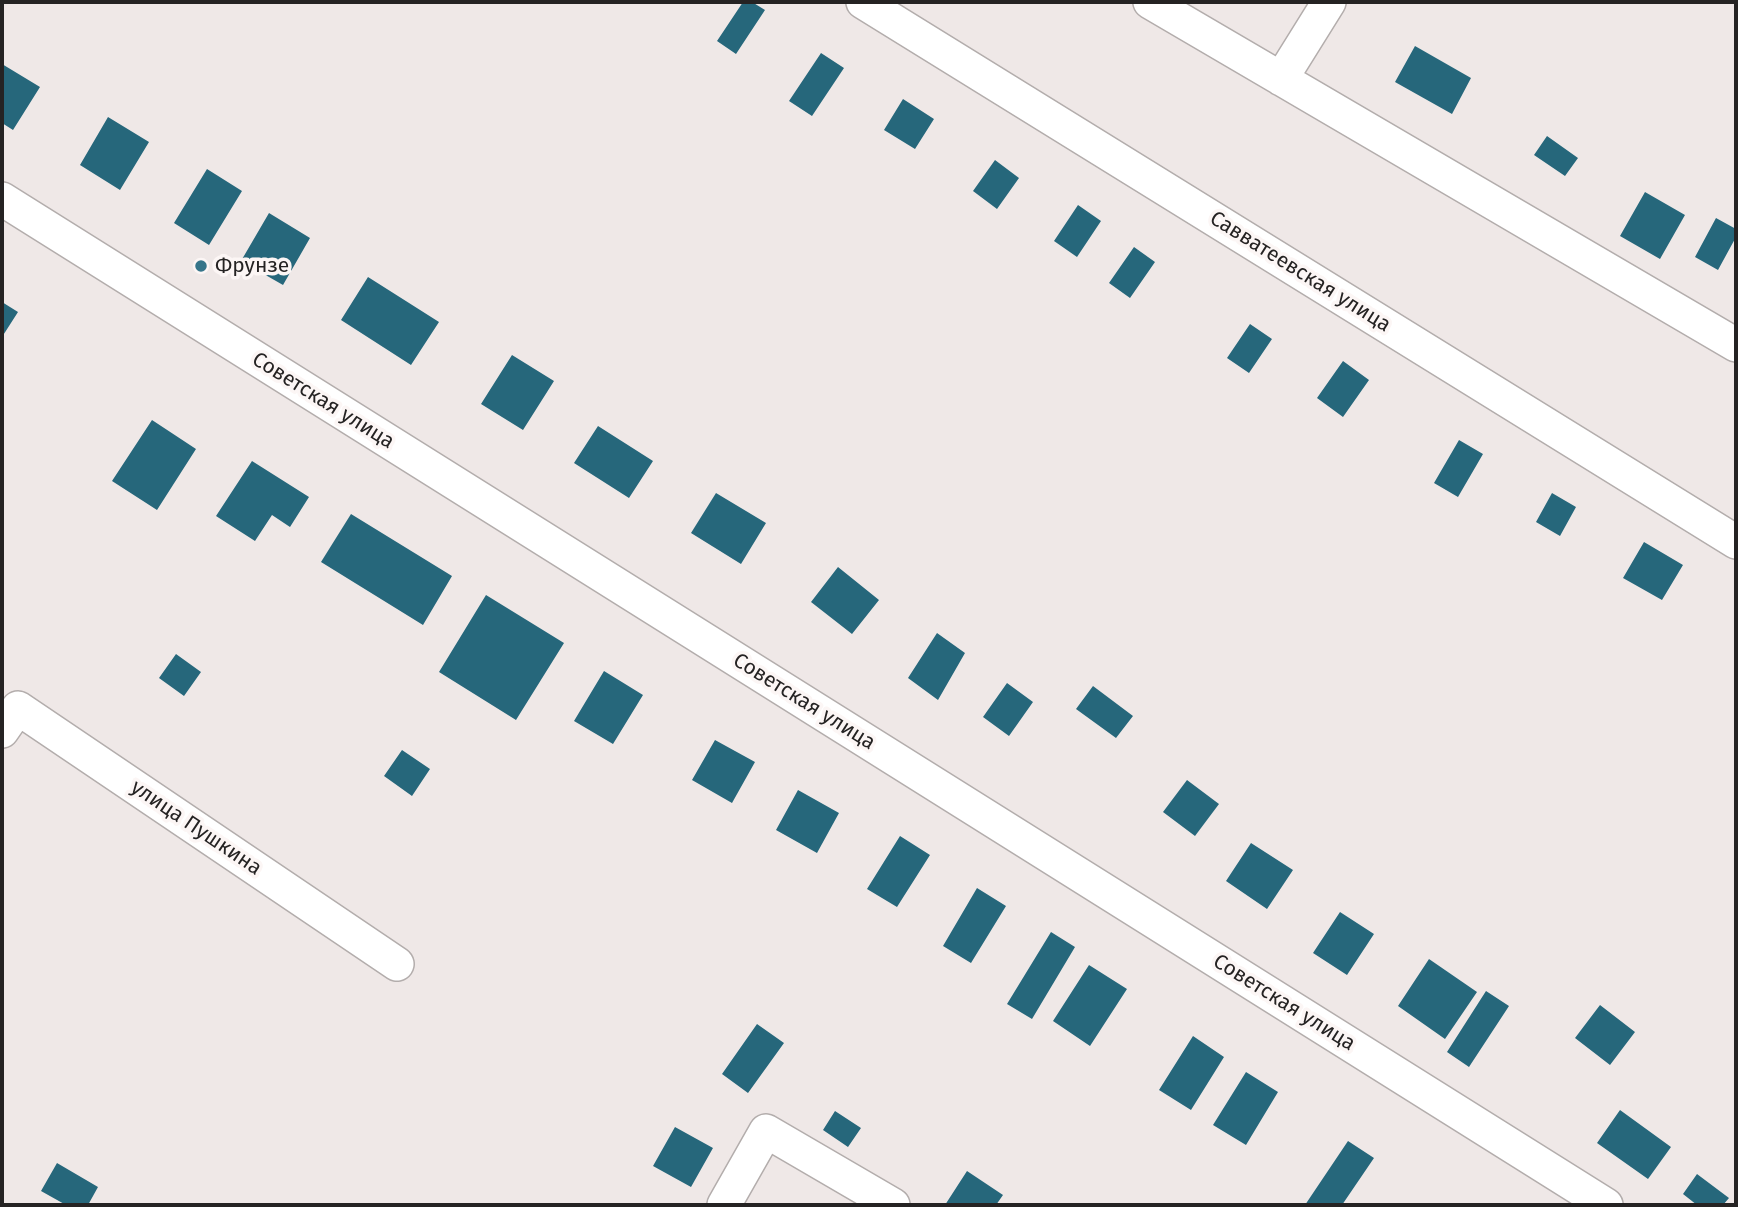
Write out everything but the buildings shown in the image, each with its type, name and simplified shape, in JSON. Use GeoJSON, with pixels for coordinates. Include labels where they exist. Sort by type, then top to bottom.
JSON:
{"type":"FeatureCollection","features":[{"type":"Feature","properties":{"kind":"street","name":"Савватеевская улица"},"geometry":{"type":"LineString","coordinates":[[863,2],[1736,542]]}},
{"type":"Feature","properties":{"kind":"street"},"geometry":{"type":"LineString","coordinates":[[1150,2],[1736,345]]}},
{"type":"Feature","properties":{"kind":"street"},"geometry":{"type":"LineString","coordinates":[[1281,79],[1329,2]]}},
{"type":"Feature","properties":{"kind":"street","name":"Советская улица"},"geometry":{"type":"LineString","coordinates":[[2,199],[1606,1205]]}},
{"type":"Feature","properties":{"kind":"street","name":"улица Пушкина"},"geometry":{"type":"LineString","coordinates":[[2,731],[18,708],[397,964]]}},
{"type":"Feature","properties":{"kind":"street"},"geometry":{"type":"LineString","coordinates":[[724,1205],[766,1132],[892,1205]]}},
{"type":"Feature","properties":{"kind":"place","name":"Фрунзе"},"geometry":{"type":"Point","coordinates":[201,266]}}]}
